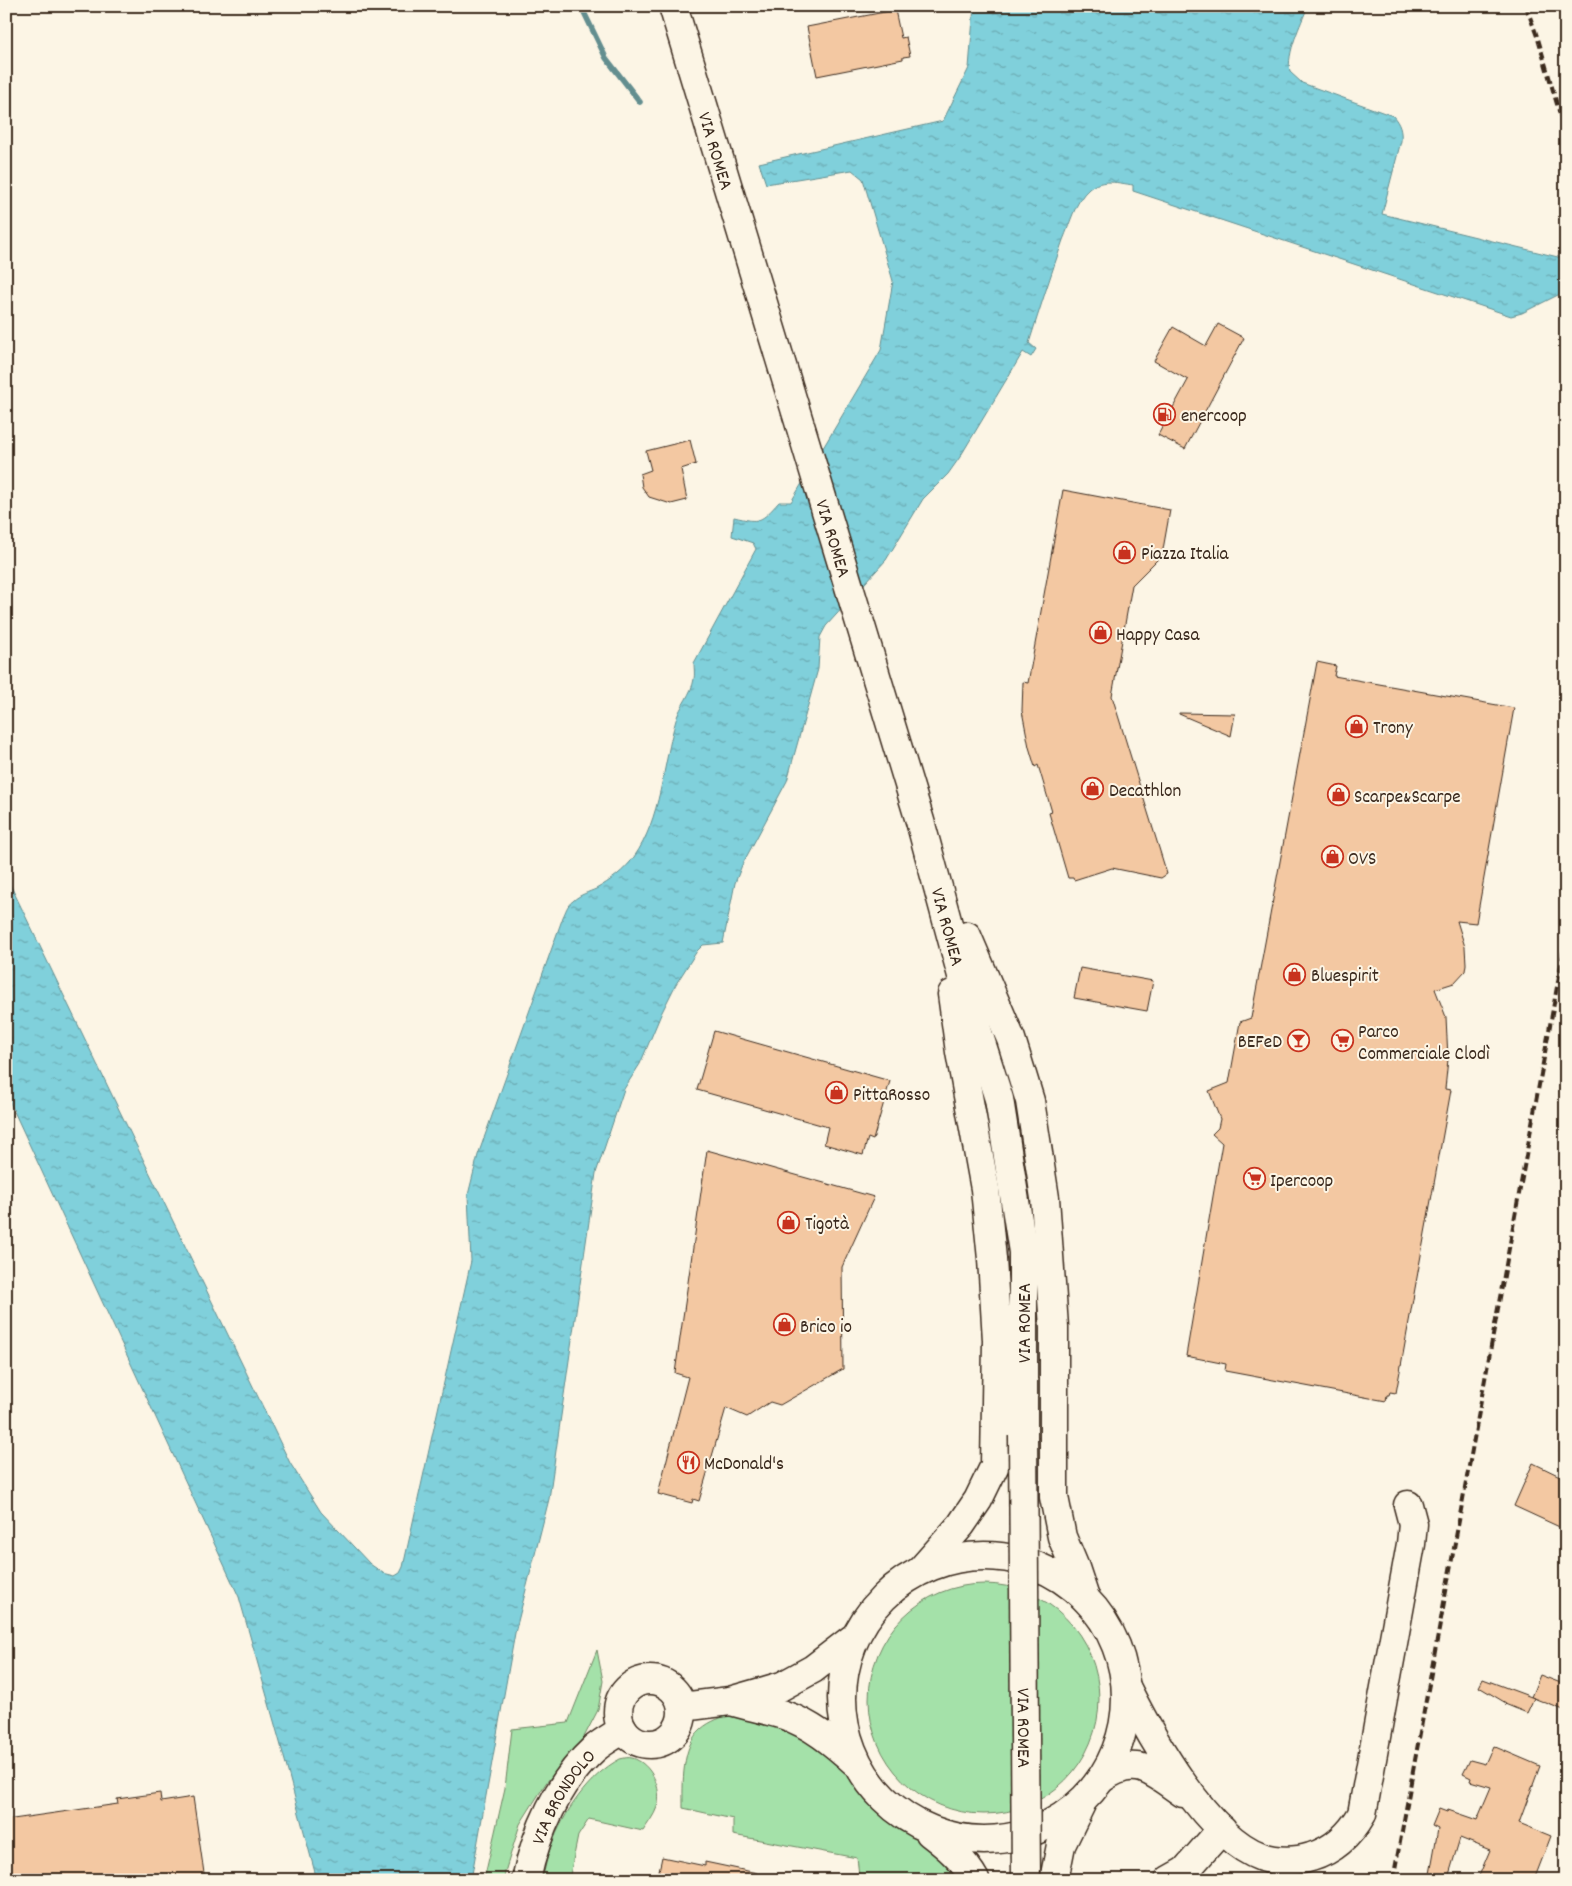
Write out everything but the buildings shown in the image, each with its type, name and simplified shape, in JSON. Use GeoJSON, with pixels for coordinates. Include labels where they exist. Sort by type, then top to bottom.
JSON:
{"type":"FeatureCollection","features":[{"type":"Feature","properties":{"kind":"main road","name":"VIA ROMEA"},"geometry":{"type":"LineString","coordinates":[[673,6],[858,622],[920,821],[974,1020],[999,1100],[1012,1171],[1023,1252],[1026,1880]]}},
{"type":"Feature","properties":{"kind":"main road"},"geometry":{"type":"LineString","coordinates":[[858,1765],[844,1730],[843,1721],[844,1660],[852,1639],[864,1620],[889,1591],[921,1570],[961,1525],[978,1500],[995,1465],[997,1340],[985,1189],[960,1052],[954,1000],[923,890],[920,821]]}},
{"type":"Feature","properties":{"kind":"main road"},"geometry":{"type":"LineString","coordinates":[[920,821],[947,882],[976,960],[1011,1039],[1030,1101],[1045,1198],[1052,1309],[1054,1497],[1062,1537],[1075,1568],[1084,1598]]}},
{"type":"Feature","properties":{"kind":"main road"},"geometry":{"type":"LineString","coordinates":[[1126,1687],[1140,1717],[1196,1802],[1222,1829],[1242,1846],[1260,1857],[1287,1861],[1301,1860],[1321,1854],[1338,1844],[1353,1830],[1362,1814],[1411,1544],[1412,1524],[1408,1505]]}},
{"type":"Feature","properties":{"kind":"main road"},"geometry":{"type":"LineString","coordinates":[[921,1570],[964,1558],[1007,1558],[1049,1572],[1084,1598],[1105,1624],[1116,1647],[1126,1687],[1126,1711],[1121,1735],[1113,1758],[1101,1779],[1083,1801],[1061,1845],[1054,1880]]}},
{"type":"Feature","properties":{"kind":"main road"},"geometry":{"type":"LineString","coordinates":[[682,1707],[730,1701],[782,1686],[813,1668],[852,1639]]}},
{"type":"Feature","properties":{"kind":"main road"},"geometry":{"type":"LineString","coordinates":[[652,1680],[660,1682],[675,1692],[682,1707],[680,1724],[669,1738],[653,1744],[636,1741],[623,1729],[619,1722],[619,1704],[622,1696],[635,1684],[652,1680]]}},
{"type":"Feature","properties":{"kind":"main road"},"geometry":{"type":"LineString","coordinates":[[730,1701],[786,1716],[811,1727],[837,1746],[858,1765],[883,1796],[948,1847],[968,1868],[975,1880]]}},
{"type":"Feature","properties":{"kind":"main road","name":"VIA BRONDOLO"},"geometry":{"type":"LineString","coordinates":[[526,1880],[537,1842],[557,1797],[578,1765],[596,1747],[623,1729]]}},
{"type":"Feature","properties":{"kind":"main road"},"geometry":{"type":"LineString","coordinates":[[1101,1779],[1114,1770],[1132,1766],[1148,1770],[1196,1802]]}},
{"type":"Feature","properties":{"kind":"main road"},"geometry":{"type":"LineString","coordinates":[[911,1818],[943,1836],[980,1841],[1017,1837],[1052,1823],[1083,1801]]}},
{"type":"Feature","properties":{"kind":"main road"},"geometry":{"type":"LineString","coordinates":[[1169,1880],[1185,1871],[1222,1829]]}},
{"type":"Feature","properties":{"kind":"green space"},"geometry":{"type":"Polygon","coordinates":[[[984,1584],[1017,1589],[1028,1593],[1057,1610],[1073,1626],[1085,1645],[1094,1666],[1099,1699],[1094,1732],[1090,1743],[1073,1772],[1057,1788],[1038,1800],[1017,1809],[984,1814],[951,1809],[940,1805],[911,1788],[895,1772],[883,1753],[874,1732],[869,1699],[874,1666],[878,1655],[895,1626],[911,1610],[930,1598],[951,1589],[984,1584]]]}},
{"type":"Feature","properties":{"kind":"green space"},"geometry":{"type":"Polygon","coordinates":[[[597,1650],[603,1681],[598,1710],[584,1737],[546,1783],[520,1824],[504,1880],[484,1880],[505,1788],[512,1729],[568,1723],[597,1650]]]}},
{"type":"Feature","properties":{"kind":"green space"},"geometry":{"type":"Polygon","coordinates":[[[733,1714],[783,1722],[837,1761],[863,1795],[894,1823],[934,1849],[964,1880],[887,1880],[859,1875],[857,1858],[733,1835],[733,1819],[683,1808],[684,1766],[694,1736],[708,1724],[733,1714]]]}},
{"type":"Feature","properties":{"kind":"green space"},"geometry":{"type":"Polygon","coordinates":[[[631,1758],[639,1761],[645,1765],[654,1778],[657,1785],[658,1800],[656,1810],[651,1819],[643,1831],[589,1819],[578,1836],[569,1880],[542,1880],[556,1833],[570,1808],[578,1796],[598,1775],[620,1759],[631,1758]]]}},
{"type":"Feature","properties":{"kind":"water"},"geometry":{"type":"Polygon","coordinates":[[[974,6],[1308,6],[1292,48],[1289,64],[1290,72],[1302,83],[1393,116],[1400,128],[1401,141],[1382,214],[1566,259],[1566,291],[1522,313],[1511,316],[1133,191],[1133,185],[1116,182],[1099,183],[1084,194],[1076,206],[1063,240],[1029,343],[1036,349],[1031,357],[1023,352],[948,474],[923,499],[886,560],[826,626],[820,637],[818,669],[787,781],[742,865],[735,883],[723,943],[703,945],[697,951],[676,984],[640,1064],[624,1089],[596,1173],[549,1499],[515,1633],[471,1880],[317,1880],[239,1597],[6,1094],[6,876],[290,1463],[321,1512],[370,1564],[383,1573],[395,1576],[400,1573],[403,1567],[471,1261],[468,1195],[478,1155],[563,917],[568,906],[575,899],[606,883],[626,867],[643,842],[650,826],[656,809],[676,720],[693,684],[694,663],[756,549],[753,543],[732,536],[734,517],[759,520],[768,514],[779,502],[791,502],[881,350],[893,281],[863,179],[852,170],[766,184],[759,163],[943,121],[969,68],[974,6]]]}},
{"type":"Feature","properties":{"kind":"waterway"},"geometry":{"type":"LineString","coordinates":[[581,6],[606,58],[640,102]]}},
{"type":"Feature","properties":{"kind":"railway"},"geometry":{"type":"LineString","coordinates":[[1526,6],[1538,39],[1566,135]]}},
{"type":"Feature","properties":{"kind":"railway"},"geometry":{"type":"LineString","coordinates":[[1393,1880],[1566,938]]}},
{"type":"Feature","properties":{"kind":"place","name":"enercoop"},"geometry":{"type":"Point","coordinates":[1165,414]}},
{"type":"Feature","properties":{"kind":"place","name":"Piazza Italia"},"geometry":{"type":"Point","coordinates":[1125,552]}},
{"type":"Feature","properties":{"kind":"place","name":"Happy Casa"},"geometry":{"type":"Point","coordinates":[1100,633]}},
{"type":"Feature","properties":{"kind":"place","name":"Trony"},"geometry":{"type":"Point","coordinates":[1357,726]}},
{"type":"Feature","properties":{"kind":"place","name":"Decathlon"},"geometry":{"type":"Point","coordinates":[1093,789]}},
{"type":"Feature","properties":{"kind":"place","name":"Scarpe&Scarpe"},"geometry":{"type":"Point","coordinates":[1338,795]}},
{"type":"Feature","properties":{"kind":"place","name":"OVS"},"geometry":{"type":"Point","coordinates":[1332,857]}},
{"type":"Feature","properties":{"kind":"place","name":"Bluespirit"},"geometry":{"type":"Point","coordinates":[1295,974]}},
{"type":"Feature","properties":{"kind":"place","name":"BEFeD"},"geometry":{"type":"Point","coordinates":[1298,1040]}},
{"type":"Feature","properties":{"kind":"place","name":"Parco Commerciale Clodì"},"geometry":{"type":"Point","coordinates":[1342,1041]}},
{"type":"Feature","properties":{"kind":"place","name":"PittaRosso"},"geometry":{"type":"Point","coordinates":[837,1093]}},
{"type":"Feature","properties":{"kind":"place","name":"Ipercoop"},"geometry":{"type":"Point","coordinates":[1254,1179]}},
{"type":"Feature","properties":{"kind":"place","name":"Tigotà"},"geometry":{"type":"Point","coordinates":[789,1222]}},
{"type":"Feature","properties":{"kind":"place","name":"Brico io"},"geometry":{"type":"Point","coordinates":[784,1325]}},
{"type":"Feature","properties":{"kind":"place","name":"McDonald's"},"geometry":{"type":"Point","coordinates":[688,1462]}}]}
